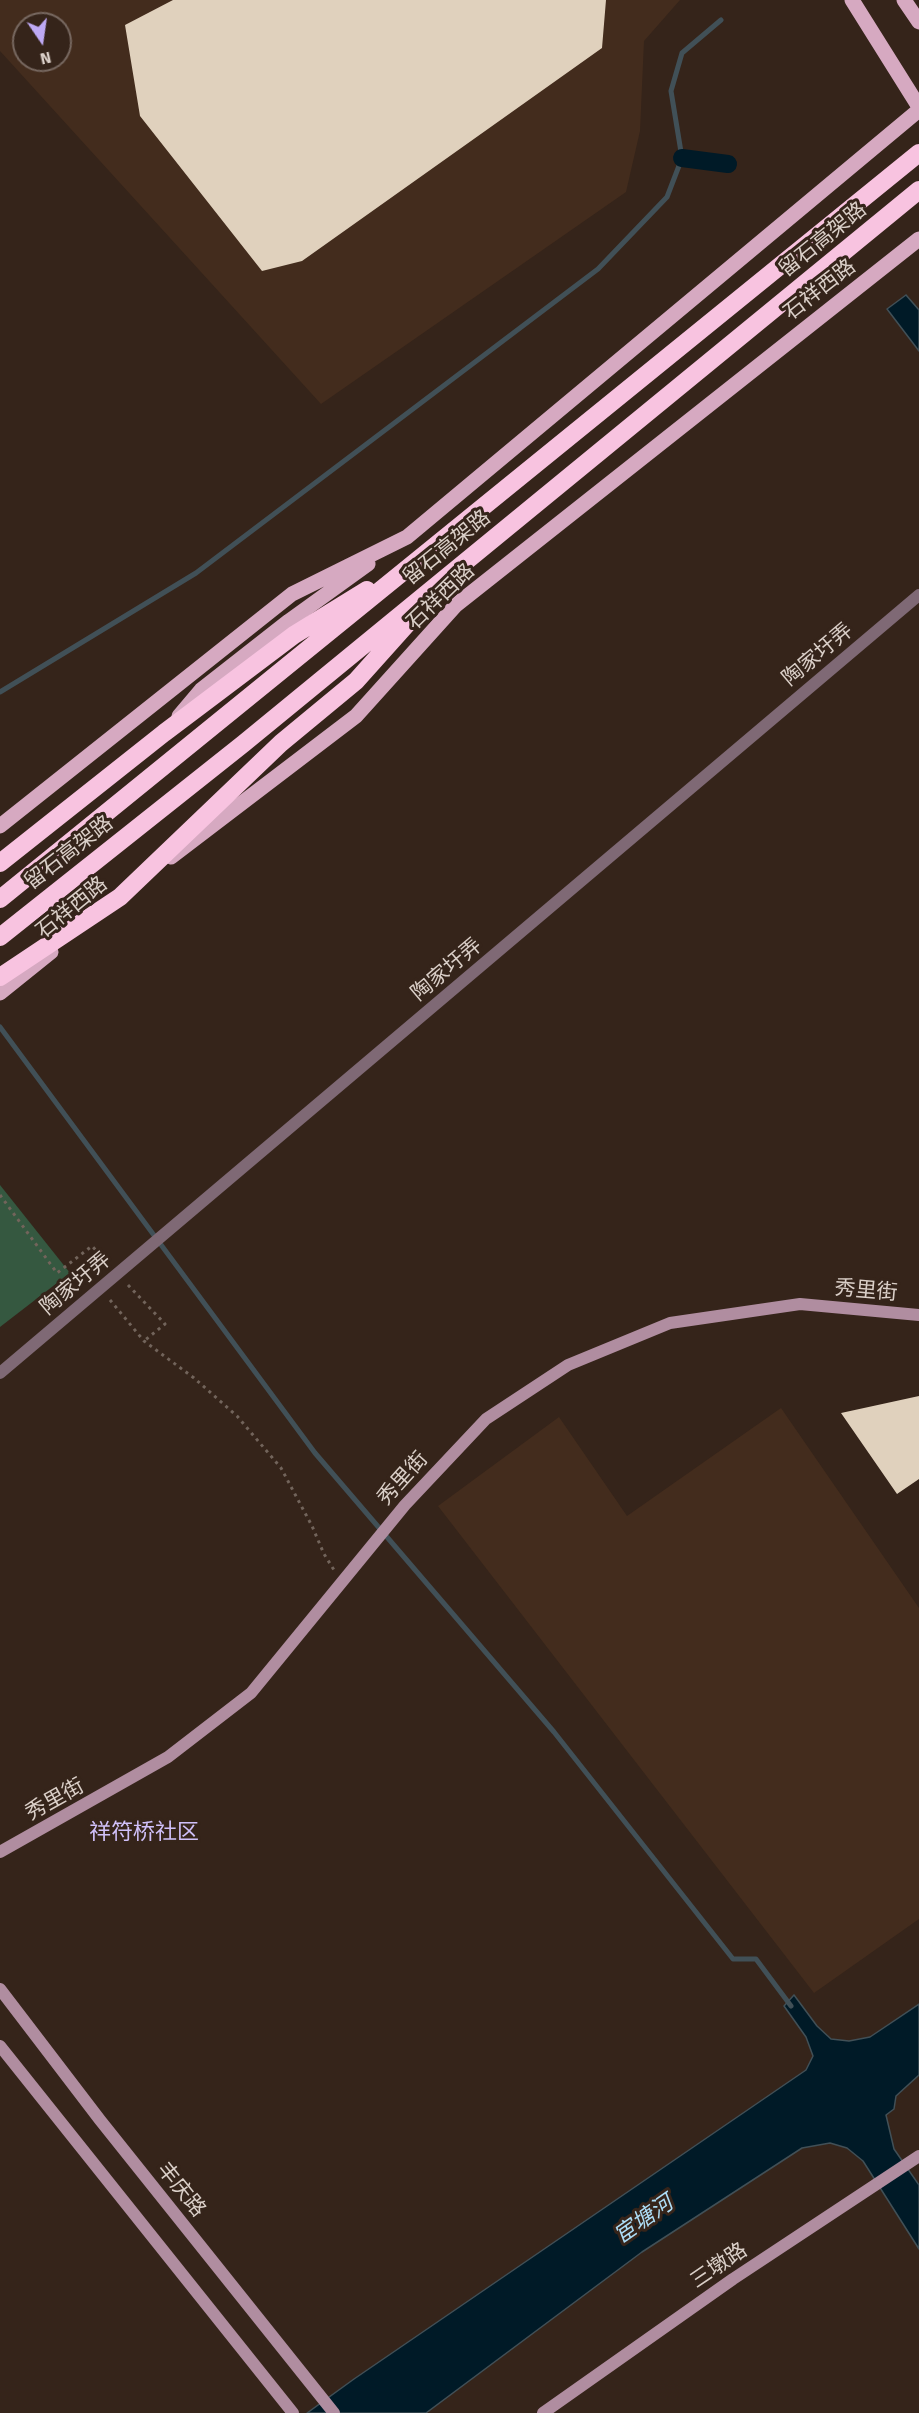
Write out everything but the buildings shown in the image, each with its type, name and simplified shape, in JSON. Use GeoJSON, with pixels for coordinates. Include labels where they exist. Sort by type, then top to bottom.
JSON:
{"type":"FeatureCollection","features":[{"type":"Feature","properties":{"kind":"highway","name":"留石高架路"},"geometry":{"type":"LineString","coordinates":[[0,898],[919,153]]}},
{"type":"Feature","properties":{"kind":"highway","name":"留石高架路"},"geometry":{"type":"LineString","coordinates":[[0,936],[243,744],[919,190]]}},
{"type":"Feature","properties":{"kind":"highway"},"geometry":{"type":"LineString","coordinates":[[0,863],[164,733],[294,635],[432,549]]}},
{"type":"Feature","properties":{"kind":"highway"},"geometry":{"type":"LineString","coordinates":[[0,977],[120,897],[281,743],[356,681],[455,570]]}},
{"type":"Feature","properties":{"kind":"main road"},"geometry":{"type":"LineString","coordinates":[[164,733],[201,690],[289,621],[407,537],[919,109],[852,0]]}},
{"type":"Feature","properties":{"kind":"main road"},"geometry":{"type":"LineString","coordinates":[[904,0],[919,22]]}},
{"type":"Feature","properties":{"kind":"main road","name":"石祥西路"},"geometry":{"type":"LineString","coordinates":[[0,993],[120,897],[356,716],[456,605],[919,239]]}},
{"type":"Feature","properties":{"kind":"main road"},"geometry":{"type":"LineString","coordinates":[[0,826],[292,594],[407,537]]}},
{"type":"Feature","properties":{"kind":"street","name":"陶家圩弄"},"geometry":{"type":"LineString","coordinates":[[0,1374],[919,595]]}},
{"type":"Feature","properties":{"kind":"street","name":"秀里街"},"geometry":{"type":"LineString","coordinates":[[0,1852],[168,1757],[251,1693],[405,1505],[486,1419],[568,1365],[670,1323],[800,1304],[919,1315]]}},
{"type":"Feature","properties":{"kind":"street","name":"丰庆路"},"geometry":{"type":"LineString","coordinates":[[0,1989],[100,2120],[334,2413]]}},
{"type":"Feature","properties":{"kind":"street"},"geometry":{"type":"LineString","coordinates":[[0,2046],[293,2413]]}},
{"type":"Feature","properties":{"kind":"street","name":"三墩路"},"geometry":{"type":"LineString","coordinates":[[543,2413],[734,2279],[919,2156]]}},
{"type":"Feature","properties":{"kind":"path"},"geometry":{"type":"LineString","coordinates":[[0,1195],[57,1272],[92,1246]]}},
{"type":"Feature","properties":{"kind":"path"},"geometry":{"type":"LineString","coordinates":[[103,1287],[144,1341],[194,1378],[237,1416],[282,1468],[324,1554],[346,1577]]}},
{"type":"Feature","properties":{"kind":"path"},"geometry":{"type":"LineString","coordinates":[[144,1341],[165,1324]]}},
{"type":"Feature","properties":{"kind":"shaded area"},"geometry":{"type":"Polygon","coordinates":[[[0,0],[680,0],[644,41],[640,131],[626,192],[321,404],[19,72],[72,72],[72,12],[12,12],[12,64],[0,51],[0,0]]]}},
{"type":"Feature","properties":{"kind":"shaded area"},"geometry":{"type":"Polygon","coordinates":[[[781,1408],[919,1608],[919,1919],[814,1993],[438,1506],[559,1417],[627,1516],[781,1408]]]}},
{"type":"Feature","properties":{"kind":"green space"},"geometry":{"type":"Polygon","coordinates":[[[0,1185],[70,1273],[0,1327],[0,1185]]]}},
{"type":"Feature","properties":{"kind":"water"},"geometry":{"type":"Polygon","coordinates":[[[906,295],[919,310],[919,351],[887,309],[906,295]]]}},
{"type":"Feature","properties":{"kind":"water","name":"宦塘河"},"geometry":{"type":"Polygon","coordinates":[[[794,1995],[817,2026],[831,2039],[849,2041],[870,2037],[919,2004],[919,2075],[896,2096],[894,2109],[886,2115],[894,2149],[919,2185],[919,2249],[863,2161],[847,2148],[830,2143],[802,2148],[642,2252],[426,2413],[307,2413],[806,2070],[813,2056],[806,2037],[784,2006],[794,1995]]]}},
{"type":"Feature","properties":{"kind":"waterway"},"geometry":{"type":"LineString","coordinates":[[0,692],[196,573],[598,269],[667,197],[682,158],[671,91],[682,53],[721,20]]}},
{"type":"Feature","properties":{"kind":"waterway"},"geometry":{"type":"LineString","coordinates":[[682,158],[728,164]]}},
{"type":"Feature","properties":{"kind":"waterway"},"geometry":{"type":"LineString","coordinates":[[0,1027],[315,1453],[554,1732],[733,1959],[756,1959],[791,2006]]}},
{"type":"Feature","properties":{"kind":"district","name":"祥符桥社区"},"geometry":{"type":"Point","coordinates":[144,1833]}}]}
